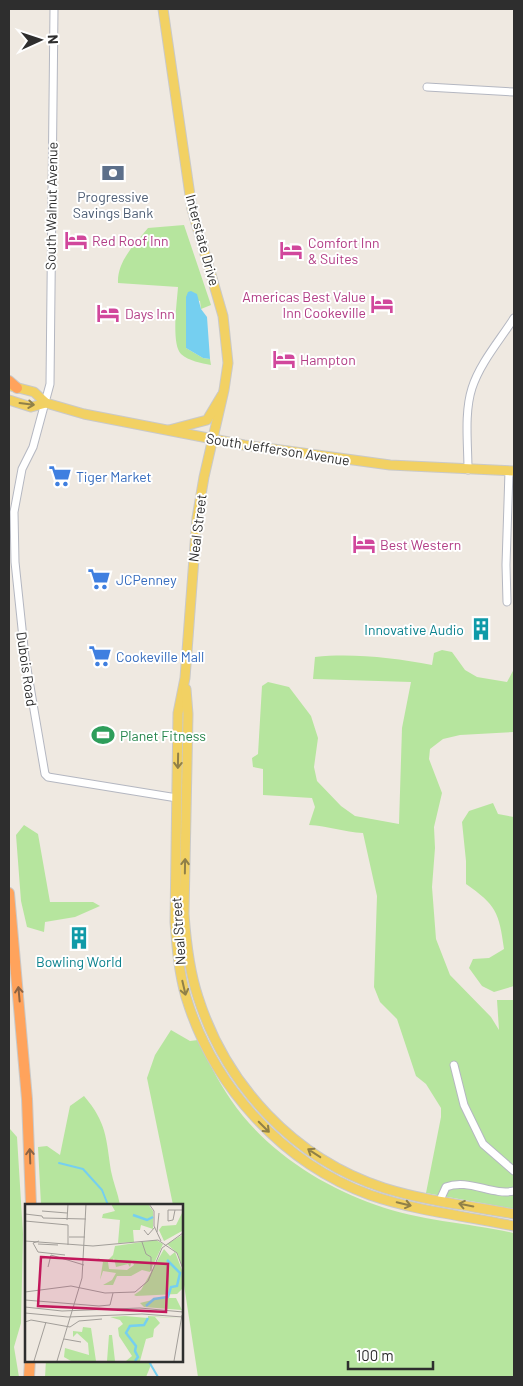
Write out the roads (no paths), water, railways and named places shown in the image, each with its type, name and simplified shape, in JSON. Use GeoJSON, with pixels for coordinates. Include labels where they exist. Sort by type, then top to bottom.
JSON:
{"type":"FeatureCollection","features":[{"type":"Feature","properties":{"kind":"highway"},"geometry":{"type":"LineString","coordinates":[[9,893],[28,1098],[31,1204]]}},
{"type":"Feature","properties":{"kind":"highway"},"geometry":{"type":"LineString","coordinates":[[29,1377],[30,1361]]}},
{"type":"Feature","properties":{"kind":"main road","name":"Interstate Drive"},"geometry":{"type":"LineString","coordinates":[[163,9],[192,210],[223,316],[228,363],[224,390],[212,440]]}},
{"type":"Feature","properties":{"kind":"main road","name":"South Jefferson Avenue"},"geometry":{"type":"LineString","coordinates":[[11,385],[34,392],[46,403],[103,418],[212,440],[355,461],[468,470],[512,471]]}},
{"type":"Feature","properties":{"kind":"main road"},"geometry":{"type":"LineString","coordinates":[[165,431],[207,420],[224,390]]}},
{"type":"Feature","properties":{"kind":"main road","name":"South Jefferson Avenue"},"geometry":{"type":"LineString","coordinates":[[9,400],[31,407],[46,403]]}},
{"type":"Feature","properties":{"kind":"main road","name":"Neal Street"},"geometry":{"type":"LineString","coordinates":[[212,440],[197,518],[186,678],[188,714],[184,914],[190,967],[206,1020],[222,1054],[253,1100],[296,1141],[330,1163],[384,1188],[514,1214]]}},
{"type":"Feature","properties":{"kind":"main road","name":"Neal Street"},"geometry":{"type":"LineString","coordinates":[[186,678],[178,713],[175,922],[181,977],[202,1040],[238,1099],[266,1130],[332,1178],[359,1190],[398,1203],[514,1226]]}},
{"type":"Feature","properties":{"kind":"street","name":"South Walnut Avenue"},"geometry":{"type":"LineString","coordinates":[[46,403],[50,384],[54,9]]}},
{"type":"Feature","properties":{"kind":"street"},"geometry":{"type":"LineString","coordinates":[[427,87],[514,92]]}},
{"type":"Feature","properties":{"kind":"street"},"geometry":{"type":"LineString","coordinates":[[468,470],[469,410],[472,389],[480,371],[514,318]]}},
{"type":"Feature","properties":{"kind":"street","name":"Dubois Road"},"geometry":{"type":"LineString","coordinates":[[46,403],[33,447],[22,469],[17,488],[14,539],[25,658],[45,774],[56,780],[177,798]]}},
{"type":"Feature","properties":{"kind":"street"},"geometry":{"type":"LineString","coordinates":[[507,602],[506,565],[512,471]]}},
{"type":"Feature","properties":{"kind":"street"},"geometry":{"type":"LineString","coordinates":[[454,1065],[464,1105],[483,1144],[514,1171]]}},
{"type":"Feature","properties":{"kind":"street"},"geometry":{"type":"LineString","coordinates":[[440,1200],[446,1187],[456,1183],[501,1192],[514,1191]]}},
{"type":"Feature","properties":{"kind":"water"},"geometry":{"type":"Polygon","coordinates":[[[191,291],[197,294],[201,309],[207,317],[210,359],[203,358],[186,348],[186,297],[188,292],[191,291]]]}},
{"type":"Feature","properties":{"kind":"waterway"},"geometry":{"type":"LineString","coordinates":[[59,1163],[83,1169],[102,1190],[108,1204]]}},
{"type":"Feature","properties":{"kind":"waterway"},"geometry":{"type":"LineString","coordinates":[[149,1361],[158,1377]]}},
{"type":"Feature","properties":{"kind":"place","name":"Progressive Savings Bank"},"geometry":{"type":"Point","coordinates":[113,173]}},
{"type":"Feature","properties":{"kind":"place","name":"Red Roof Inn"},"geometry":{"type":"Point","coordinates":[76,240]}},
{"type":"Feature","properties":{"kind":"place","name":"Comfort Inn & Suites"},"geometry":{"type":"Point","coordinates":[291,250]}},
{"type":"Feature","properties":{"kind":"place","name":"Americas Best Value Inn Cookeville"},"geometry":{"type":"Point","coordinates":[382,304]}},
{"type":"Feature","properties":{"kind":"place","name":"Days Inn"},"geometry":{"type":"Point","coordinates":[108,313]}},
{"type":"Feature","properties":{"kind":"place","name":"Hampton"},"geometry":{"type":"Point","coordinates":[284,359]}},
{"type":"Feature","properties":{"kind":"place","name":"Tiger Market"},"geometry":{"type":"Point","coordinates":[60,476]}},
{"type":"Feature","properties":{"kind":"place","name":"Best Western"},"geometry":{"type":"Point","coordinates":[364,544]}},
{"type":"Feature","properties":{"kind":"place","name":"JCPenney"},"geometry":{"type":"Point","coordinates":[99,579]}},
{"type":"Feature","properties":{"kind":"place","name":"Innovative Audio"},"geometry":{"type":"Point","coordinates":[481,629]}},
{"type":"Feature","properties":{"kind":"place","name":"Cookeville Mall"},"geometry":{"type":"Point","coordinates":[100,656]}},
{"type":"Feature","properties":{"kind":"place","name":"Planet Fitness"},"geometry":{"type":"Point","coordinates":[103,735]}},
{"type":"Feature","properties":{"kind":"place","name":"Bowling World"},"geometry":{"type":"Point","coordinates":[79,938]}}]}
